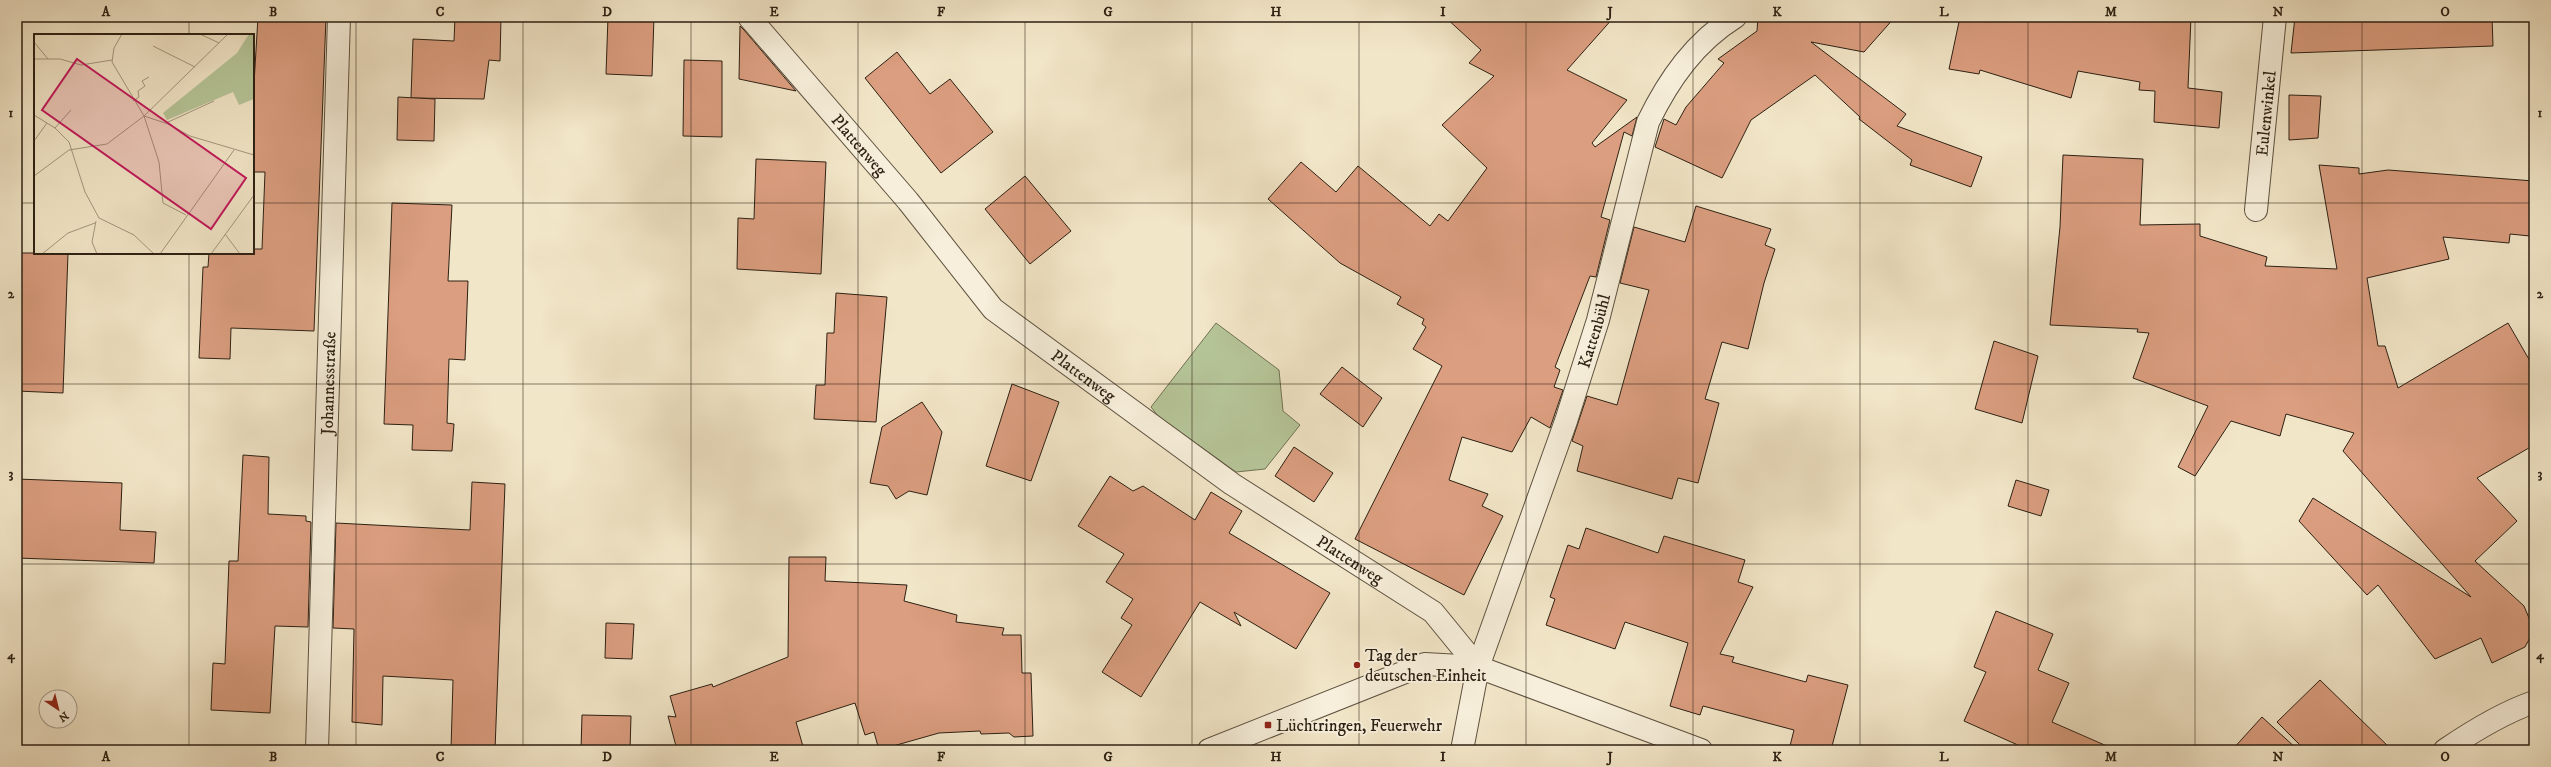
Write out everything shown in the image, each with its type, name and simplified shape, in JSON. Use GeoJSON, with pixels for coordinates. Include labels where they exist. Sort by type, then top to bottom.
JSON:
{"type":"FeatureCollection","features":[{"type":"Feature","properties":{"kind":"street","name":"Johannesstraße"},"geometry":{"type":"LineString","coordinates":[[317,750],[340,17]]}},
{"type":"Feature","properties":{"kind":"street","name":"Plattenweg"},"geometry":{"type":"LineString","coordinates":[[748,17],[908,200],[993,309],[1232,484],[1433,612],[1478,667]]}},
{"type":"Feature","properties":{"kind":"street","name":"Kattenbühl"},"geometry":{"type":"LineString","coordinates":[[1462,750],[1478,667],[1568,414],[1598,320],[1648,122],[1663,91],[1683,63],[1706,39],[1735,17]]}},
{"type":"Feature","properties":{"kind":"street","name":"Eulenwinkel"},"geometry":{"type":"LineString","coordinates":[[2256,210],[2275,17]]}},
{"type":"Feature","properties":{"kind":"street"},"geometry":{"type":"LineString","coordinates":[[1209,750],[1425,664],[1478,667],[1691,748]]}},
{"type":"Feature","properties":{"kind":"street"},"geometry":{"type":"LineString","coordinates":[[2445,750],[2471,732],[2520,707],[2534,702]]}},
{"type":"Feature","properties":{"kind":"green space"},"geometry":{"type":"Polygon","coordinates":[[[1216,323],[1279,370],[1283,411],[1300,425],[1265,469],[1236,472],[1158,416],[1151,407],[1216,323]]]}},
{"type":"Feature","properties":{"kind":"building"},"geometry":{"type":"Polygon","coordinates":[[[258,17],[326,17],[314,331],[231,328],[230,359],[199,358],[203,267],[208,267],[209,254],[254,254],[254,249],[262,249],[265,172],[254,172],[254,83],[258,17]]]}},
{"type":"Feature","properties":{"kind":"building"},"geometry":{"type":"Polygon","coordinates":[[[455,17],[501,17],[500,61],[489,60],[484,99],[411,98],[413,39],[454,41],[455,17]]]}},
{"type":"Feature","properties":{"kind":"building"},"geometry":{"type":"Polygon","coordinates":[[[608,17],[654,17],[652,76],[606,74],[608,17]]]}},
{"type":"Feature","properties":{"kind":"building"},"geometry":{"type":"Polygon","coordinates":[[[1445,17],[1614,17],[1567,70],[1627,100],[1592,143],[1595,147],[1637,117],[1632,136],[1624,132],[1601,217],[1610,220],[1596,277],[1590,276],[1555,367],[1560,370],[1554,387],[1563,390],[1550,428],[1531,417],[1512,452],[1462,437],[1449,480],[1488,494],[1482,506],[1503,516],[1464,595],[1355,539],[1442,366],[1413,349],[1426,327],[1422,324],[1424,319],[1397,304],[1401,297],[1340,263],[1268,199],[1301,162],[1336,192],[1358,166],[1430,226],[1439,214],[1448,221],[1487,168],[1442,125],[1494,76],[1469,63],[1481,50],[1445,17]]]}},
{"type":"Feature","properties":{"kind":"building"},"geometry":{"type":"Polygon","coordinates":[[[1758,17],[1895,17],[1864,52],[1811,42],[1906,114],[1897,126],[1982,157],[1971,187],[1910,165],[1912,160],[1859,119],[1860,117],[1815,75],[1751,120],[1722,178],[1655,147],[1664,119],[1676,125],[1686,107],[1724,63],[1718,59],[1757,31],[1758,17]]]}},
{"type":"Feature","properties":{"kind":"building"},"geometry":{"type":"Polygon","coordinates":[[[1960,17],[2191,17],[2188,88],[2222,92],[2219,128],[2154,122],[2155,91],[2139,90],[2140,82],[2078,71],[2071,98],[1980,70],[1979,74],[1949,69],[1960,17]]]}},
{"type":"Feature","properties":{"kind":"building"},"geometry":{"type":"Polygon","coordinates":[[[2295,17],[2492,17],[2493,46],[2291,53],[2295,17]]]}},
{"type":"Feature","properties":{"kind":"building"},"geometry":{"type":"Polygon","coordinates":[[[740,26],[744,30],[796,91],[739,79],[740,26]]]}},
{"type":"Feature","properties":{"kind":"building"},"geometry":{"type":"Polygon","coordinates":[[[897,52],[930,94],[950,79],[993,132],[941,173],[865,78],[897,52]]]}},
{"type":"Feature","properties":{"kind":"building"},"geometry":{"type":"Polygon","coordinates":[[[684,60],[722,61],[722,137],[683,136],[684,60]]]}},
{"type":"Feature","properties":{"kind":"building"},"geometry":{"type":"Polygon","coordinates":[[[2289,95],[2321,96],[2318,138],[2289,140],[2289,95]]]}},
{"type":"Feature","properties":{"kind":"building"},"geometry":{"type":"Polygon","coordinates":[[[398,97],[435,99],[434,141],[397,140],[398,97]]]}},
{"type":"Feature","properties":{"kind":"building"},"geometry":{"type":"Polygon","coordinates":[[[2063,155],[2143,159],[2140,225],[2200,224],[2200,236],[2267,257],[2265,266],[2337,269],[2319,165],[2359,168],[2359,174],[2388,170],[2534,181],[2530,236],[2510,234],[2509,243],[2443,237],[2449,259],[2367,278],[2378,346],[2385,346],[2398,388],[2508,323],[2534,368],[2534,445],[2477,478],[2517,521],[2475,561],[2524,606],[2534,630],[2525,647],[2492,663],[2481,638],[2435,659],[2378,585],[2367,595],[2299,521],[2313,498],[2471,597],[2343,451],[2354,433],[2286,414],[2280,436],[2231,421],[2195,476],[2178,467],[2208,406],[2133,378],[2149,333],[2137,332],[2138,329],[2050,325],[2060,227],[2063,155]]]}},
{"type":"Feature","properties":{"kind":"building"},"geometry":{"type":"Polygon","coordinates":[[[756,159],[826,162],[821,274],[737,269],[738,218],[754,219],[756,159]]]}},
{"type":"Feature","properties":{"kind":"building"},"geometry":{"type":"Polygon","coordinates":[[[1025,176],[1071,231],[1030,264],[985,209],[1025,176]]]}},
{"type":"Feature","properties":{"kind":"building"},"geometry":{"type":"Polygon","coordinates":[[[392,203],[452,205],[448,281],[468,281],[465,360],[449,359],[447,423],[454,424],[452,451],[412,450],[413,425],[384,424],[392,203]]]}},
{"type":"Feature","properties":{"kind":"building"},"geometry":{"type":"Polygon","coordinates":[[[1696,206],[1771,229],[1765,245],[1775,249],[1764,283],[1748,349],[1722,342],[1705,399],[1719,403],[1698,483],[1678,478],[1672,499],[1577,471],[1583,446],[1572,441],[1587,396],[1617,405],[1649,290],[1620,283],[1634,227],[1685,242],[1696,206]]]}},
{"type":"Feature","properties":{"kind":"building"},"geometry":{"type":"Polygon","coordinates":[[[17,253],[68,254],[63,393],[17,391],[17,253]]]}},
{"type":"Feature","properties":{"kind":"building"},"geometry":{"type":"Polygon","coordinates":[[[836,293],[887,297],[876,422],[814,419],[816,385],[825,385],[827,333],[834,333],[836,293]]]}},
{"type":"Feature","properties":{"kind":"building"},"geometry":{"type":"Polygon","coordinates":[[[1994,341],[2038,356],[2022,423],[1975,409],[1994,341]]]}},
{"type":"Feature","properties":{"kind":"building"},"geometry":{"type":"Polygon","coordinates":[[[1342,367],[1382,398],[1363,427],[1320,394],[1342,367]]]}},
{"type":"Feature","properties":{"kind":"building"},"geometry":{"type":"Polygon","coordinates":[[[1012,384],[1059,402],[1031,481],[986,466],[1012,384]]]}},
{"type":"Feature","properties":{"kind":"building"},"geometry":{"type":"Polygon","coordinates":[[[922,402],[942,432],[927,495],[909,491],[896,499],[888,486],[870,483],[882,427],[922,402]]]}},
{"type":"Feature","properties":{"kind":"building"},"geometry":{"type":"Polygon","coordinates":[[[1294,447],[1333,473],[1314,502],[1275,476],[1294,447]]]}},
{"type":"Feature","properties":{"kind":"building"},"geometry":{"type":"Polygon","coordinates":[[[243,455],[269,457],[268,514],[306,516],[306,521],[311,522],[308,627],[275,626],[270,713],[211,710],[213,663],[225,664],[229,561],[238,561],[243,455]]]}},
{"type":"Feature","properties":{"kind":"building"},"geometry":{"type":"Polygon","coordinates":[[[1110,476],[1133,491],[1143,486],[1195,520],[1211,492],[1242,511],[1229,533],[1330,593],[1296,649],[1234,612],[1241,626],[1200,602],[1141,697],[1102,672],[1132,625],[1121,618],[1133,599],[1106,582],[1124,554],[1078,526],[1110,476]]]}},
{"type":"Feature","properties":{"kind":"building"},"geometry":{"type":"Polygon","coordinates":[[[17,479],[122,483],[120,530],[156,532],[154,563],[17,558],[17,479]]]}},
{"type":"Feature","properties":{"kind":"building"},"geometry":{"type":"Polygon","coordinates":[[[2016,480],[2049,490],[2041,516],[2008,506],[2016,480]]]}},
{"type":"Feature","properties":{"kind":"building"},"geometry":{"type":"Polygon","coordinates":[[[472,482],[505,484],[495,750],[451,750],[453,680],[383,676],[382,725],[352,722],[354,629],[333,628],[336,523],[470,530],[472,482]]]}},
{"type":"Feature","properties":{"kind":"building"},"geometry":{"type":"Polygon","coordinates":[[[1586,528],[1658,553],[1664,536],[1745,560],[1738,582],[1753,587],[1720,654],[1734,657],[1732,662],[1806,682],[1808,675],[1848,685],[1831,750],[1789,750],[1794,730],[1703,706],[1700,715],[1670,706],[1688,643],[1625,622],[1615,649],[1546,625],[1555,599],[1550,597],[1568,545],[1579,549],[1586,528]]]}},
{"type":"Feature","properties":{"kind":"building"},"geometry":{"type":"Polygon","coordinates":[[[789,557],[826,557],[825,581],[907,585],[904,601],[957,615],[956,622],[1004,628],[1002,635],[1021,635],[1022,673],[1031,673],[1033,736],[1014,737],[1009,733],[981,734],[980,731],[939,733],[879,750],[874,732],[865,735],[855,703],[796,722],[804,750],[677,750],[668,716],[676,717],[670,696],[712,684],[713,687],[788,657],[789,557]]]}},
{"type":"Feature","properties":{"kind":"building"},"geometry":{"type":"Polygon","coordinates":[[[1996,611],[2053,634],[2038,670],[2069,683],[2052,722],[2116,750],[2029,750],[1964,721],[1986,672],[1974,667],[1996,611]]]}},
{"type":"Feature","properties":{"kind":"building"},"geometry":{"type":"Polygon","coordinates":[[[606,623],[634,624],[632,659],[605,658],[606,623]]]}},
{"type":"Feature","properties":{"kind":"building"},"geometry":{"type":"Polygon","coordinates":[[[2320,680],[2392,750],[2305,750],[2277,722],[2320,680]]]}},
{"type":"Feature","properties":{"kind":"building"},"geometry":{"type":"Polygon","coordinates":[[[582,715],[631,716],[630,750],[581,750],[582,715]]]}},
{"type":"Feature","properties":{"kind":"building"},"geometry":{"type":"Polygon","coordinates":[[[2262,717],[2298,750],[2232,750],[2262,717]]]}},
{"type":"Feature","properties":{"kind":"place","name":"Tag der deutschen Einheit"},"geometry":{"type":"Point","coordinates":[1357,665]}},
{"type":"Feature","properties":{"kind":"place","name":"Lüchtringen, Feuerwehr"},"geometry":{"type":"Point","coordinates":[1268,725]}}]}
